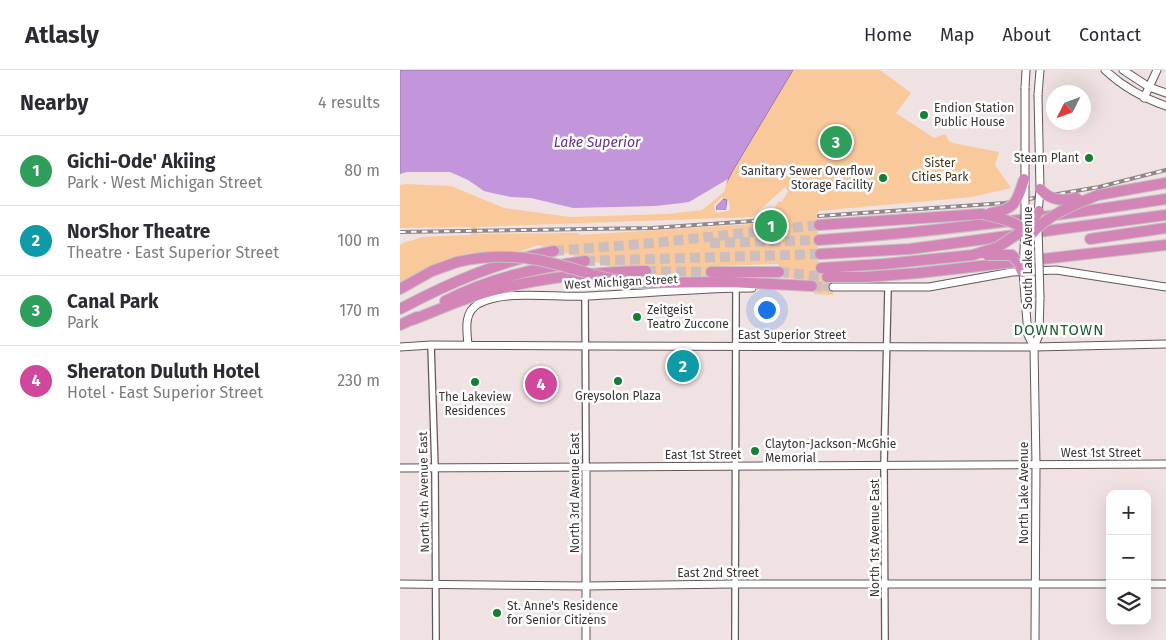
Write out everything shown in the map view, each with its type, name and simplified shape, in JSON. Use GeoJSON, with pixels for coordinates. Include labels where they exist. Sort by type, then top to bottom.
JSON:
{"type":"FeatureCollection","features":[{"type":"Feature","properties":{"kind":"highway"},"geometry":{"type":"LineString","coordinates":[[819,225],[1001,212],[1017,202],[1024,179]]}},
{"type":"Feature","properties":{"kind":"highway"},"geometry":{"type":"LineString","coordinates":[[1040,189],[1046,196],[1054,200],[1066,200],[1166,183]]}},
{"type":"Feature","properties":{"kind":"highway"},"geometry":{"type":"LineString","coordinates":[[973,255],[998,247],[1028,232],[1067,207],[1098,195]]}},
{"type":"Feature","properties":{"kind":"highway"},"geometry":{"type":"LineString","coordinates":[[819,240],[892,235],[1043,218],[1166,199]]}},
{"type":"Feature","properties":{"kind":"highway"},"geometry":{"type":"LineString","coordinates":[[1024,247],[1028,232],[1038,211]]}},
{"type":"Feature","properties":{"kind":"highway"},"geometry":{"type":"LineString","coordinates":[[982,214],[1008,220],[1028,232],[1038,250]]}},
{"type":"Feature","properties":{"kind":"highway"},"geometry":{"type":"LineString","coordinates":[[820,254],[910,249],[1166,215]]}},
{"type":"Feature","properties":{"kind":"highway"},"geometry":{"type":"LineString","coordinates":[[1090,239],[1166,228]]}},
{"type":"Feature","properties":{"kind":"highway"},"geometry":{"type":"LineString","coordinates":[[1023,272],[1019,263],[1012,255],[1003,254],[973,255],[824,272],[865,276],[918,273],[1166,245]]}},
{"type":"Feature","properties":{"kind":"highway"},"geometry":{"type":"LineString","coordinates":[[400,309],[476,273],[518,259],[554,251]]}},
{"type":"Feature","properties":{"kind":"highway"},"geometry":{"type":"LineString","coordinates":[[400,289],[432,271],[458,262],[485,257],[516,257],[539,260],[632,283],[730,282],[812,286]]}},
{"type":"Feature","properties":{"kind":"highway"},"geometry":{"type":"LineString","coordinates":[[400,326],[457,295],[496,280],[537,268],[585,261]]}},
{"type":"Feature","properties":{"kind":"highway"},"geometry":{"type":"LineString","coordinates":[[412,320],[484,293],[504,288],[599,273],[646,270]]}},
{"type":"Feature","properties":{"kind":"highway"},"geometry":{"type":"LineString","coordinates":[[711,272],[779,272]]}},
{"type":"Feature","properties":{"kind":"street","name":"South Lake Avenue"},"geometry":{"type":"LineString","coordinates":[[1026,70],[1024,179],[1028,232]]}},
{"type":"Feature","properties":{"kind":"street","name":"South Lake Avenue"},"geometry":{"type":"LineString","coordinates":[[1034,346],[1039,335],[1040,297],[1038,250],[1040,189],[1038,95],[1040,70]]}},
{"type":"Feature","properties":{"kind":"street"},"geometry":{"type":"LineString","coordinates":[[1105,70],[1144,98],[1166,106]]}},
{"type":"Feature","properties":{"kind":"street"},"geometry":{"type":"LineString","coordinates":[[1123,70],[1149,87],[1166,94]]}},
{"type":"Feature","properties":{"kind":"street"},"geometry":{"type":"LineString","coordinates":[[1144,98],[1157,70]]}},
{"type":"Feature","properties":{"kind":"street","name":"South Lake Avenue"},"geometry":{"type":"LineString","coordinates":[[1024,247],[1023,272],[1028,335],[1034,346]]}},
{"type":"Feature","properties":{"kind":"street"},"geometry":{"type":"LineString","coordinates":[[833,287],[929,287],[1012,272],[1056,270],[1166,287]]}},
{"type":"Feature","properties":{"kind":"street","name":"West Michigan Street"},"geometry":{"type":"LineString","coordinates":[[468,345],[466,321],[471,310],[478,304],[504,296],[585,296],[812,286]]}},
{"type":"Feature","properties":{"kind":"street"},"geometry":{"type":"LineString","coordinates":[[735,640],[736,288]]}},
{"type":"Feature","properties":{"kind":"street","name":"North 1st Avenue East"},"geometry":{"type":"LineString","coordinates":[[885,640],[884,465],[888,288]]}},
{"type":"Feature","properties":{"kind":"street","name":"North 3rd Avenue East"},"geometry":{"type":"LineString","coordinates":[[585,296],[586,640]]}},
{"type":"Feature","properties":{"kind":"street","name":"East Superior Street"},"geometry":{"type":"LineString","coordinates":[[400,347],[431,344],[1034,346],[1166,344]]}},
{"type":"Feature","properties":{"kind":"street","name":"North 4th Avenue East"},"geometry":{"type":"LineString","coordinates":[[431,344],[436,640]]}},
{"type":"Feature","properties":{"kind":"street","name":"North Lake Avenue"},"geometry":{"type":"LineString","coordinates":[[1034,346],[1036,465],[1035,640]]}},
{"type":"Feature","properties":{"kind":"street","name":"West 1st Street"},"geometry":{"type":"LineString","coordinates":[[1036,465],[1166,464]]}},
{"type":"Feature","properties":{"kind":"street","name":"East 1st Street"},"geometry":{"type":"LineString","coordinates":[[400,468],[1036,465]]}},
{"type":"Feature","properties":{"kind":"street","name":"East 2nd Street"},"geometry":{"type":"LineString","coordinates":[[400,584],[586,586],[1106,584]]}},
{"type":"Feature","properties":{"kind":"street"},"geometry":{"type":"LineString","coordinates":[[1151,584],[1166,584]]}},
{"type":"Feature","properties":{"kind":"green space","name":"Sister Cities Park"},"geometry":{"type":"Polygon","coordinates":[[[793,70],[880,70],[911,93],[896,113],[934,138],[945,134],[949,141],[953,143],[999,152],[995,165],[1011,188],[972,197],[818,211],[818,261],[830,280],[833,281],[833,295],[814,294],[810,280],[787,278],[778,264],[715,266],[709,276],[649,276],[644,267],[612,267],[538,245],[521,251],[470,253],[447,259],[416,273],[400,283],[400,245],[421,237],[471,235],[471,227],[400,228],[400,183],[723,190],[793,70]],[[785,187],[752,217],[477,227],[477,234],[578,233],[580,235],[782,222],[781,214],[775,215],[774,209],[779,201],[782,202],[788,191],[785,187]]]}},
{"type":"Feature","properties":{"kind":"water","name":"Lake Superior"},"geometry":{"type":"Polygon","coordinates":[[[400,70],[793,70],[723,190],[701,208],[571,214],[452,184],[400,183],[400,70]]]}},
{"type":"Feature","properties":{"kind":"water"},"geometry":{"type":"Polygon","coordinates":[[[723,199],[727,200],[726,210],[716,211],[716,206],[723,199]]]}},
{"type":"Feature","properties":{"kind":"pier"},"geometry":{"type":"Polygon","coordinates":[[[407,172],[450,172],[468,180],[484,191],[511,197],[531,198],[573,208],[655,206],[689,202],[728,179],[724,192],[702,210],[668,214],[570,217],[504,208],[451,186],[400,185],[400,174],[407,172]]]}},
{"type":"Feature","properties":{"kind":"pier"},"geometry":{"type":"Polygon","coordinates":[[[722,197],[723,199],[716,206],[716,210],[726,210],[728,198],[729,211],[715,213],[714,205],[722,197]]]}},
{"type":"Feature","properties":{"kind":"tunnel"},"geometry":{"type":"LineString","coordinates":[[554,251],[653,243],[819,225]]}},
{"type":"Feature","properties":{"kind":"tunnel"},"geometry":{"type":"LineString","coordinates":[[710,243],[819,240]]}},
{"type":"Feature","properties":{"kind":"tunnel"},"geometry":{"type":"LineString","coordinates":[[585,261],[820,254]]}},
{"type":"Feature","properties":{"kind":"tunnel"},"geometry":{"type":"LineString","coordinates":[[646,271],[711,272]]}},
{"type":"Feature","properties":{"kind":"tunnel"},"geometry":{"type":"LineString","coordinates":[[779,272],[827,277]]}},
{"type":"Feature","properties":{"kind":"tunnel"},"geometry":{"type":"LineString","coordinates":[[812,286],[833,287]]}},
{"type":"Feature","properties":{"kind":"tunnel"},"geometry":{"type":"LineString","coordinates":[[812,287],[833,287]]}},
{"type":"Feature","properties":{"kind":"railway"},"geometry":{"type":"LineString","coordinates":[[819,216],[1005,203],[1099,187],[1166,170]]}},
{"type":"Feature","properties":{"kind":"railway"},"geometry":{"type":"LineString","coordinates":[[400,232],[652,228],[782,219]]}},
{"type":"Feature","properties":{"kind":"place","name":"Endion Station Public House"},"geometry":{"type":"Point","coordinates":[924,115]}},
{"type":"Feature","properties":{"kind":"place","name":"Canal Park"},"geometry":{"type":"Point","coordinates":[836,142]}},
{"type":"Feature","properties":{"kind":"place","name":"Steam Plant"},"geometry":{"type":"Point","coordinates":[1089,158]}},
{"type":"Feature","properties":{"kind":"place","name":"Sanitary Sewer Overflow Storage Facility"},"geometry":{"type":"Point","coordinates":[883,178]}},
{"type":"Feature","properties":{"kind":"place","name":"Gichi-Ode' Akiing"},"geometry":{"type":"Point","coordinates":[771,226]}},
{"type":"Feature","properties":{"kind":"place","name":"Zeitgeist Teatro Zuccone"},"geometry":{"type":"Point","coordinates":[637,317]}},
{"type":"Feature","properties":{"kind":"place","name":"NorShor Theatre"},"geometry":{"type":"Point","coordinates":[683,366]}},
{"type":"Feature","properties":{"kind":"place","name":"Greysolon Plaza"},"geometry":{"type":"Point","coordinates":[618,381]}},
{"type":"Feature","properties":{"kind":"place","name":"The Lakeview Residences"},"geometry":{"type":"Point","coordinates":[475,382]}},
{"type":"Feature","properties":{"kind":"place","name":"Sheraton Duluth Hotel"},"geometry":{"type":"Point","coordinates":[541,384]}},
{"type":"Feature","properties":{"kind":"place","name":"Clayton-Jackson-McGhie Memorial"},"geometry":{"type":"Point","coordinates":[755,451]}},
{"type":"Feature","properties":{"kind":"place","name":"St. Anne's Residence for Senior Citizens"},"geometry":{"type":"Point","coordinates":[497,613]}},
{"type":"Feature","properties":{"kind":"district","name":"DOWNTOWN"},"geometry":{"type":"Point","coordinates":[1059,330]}}]}
